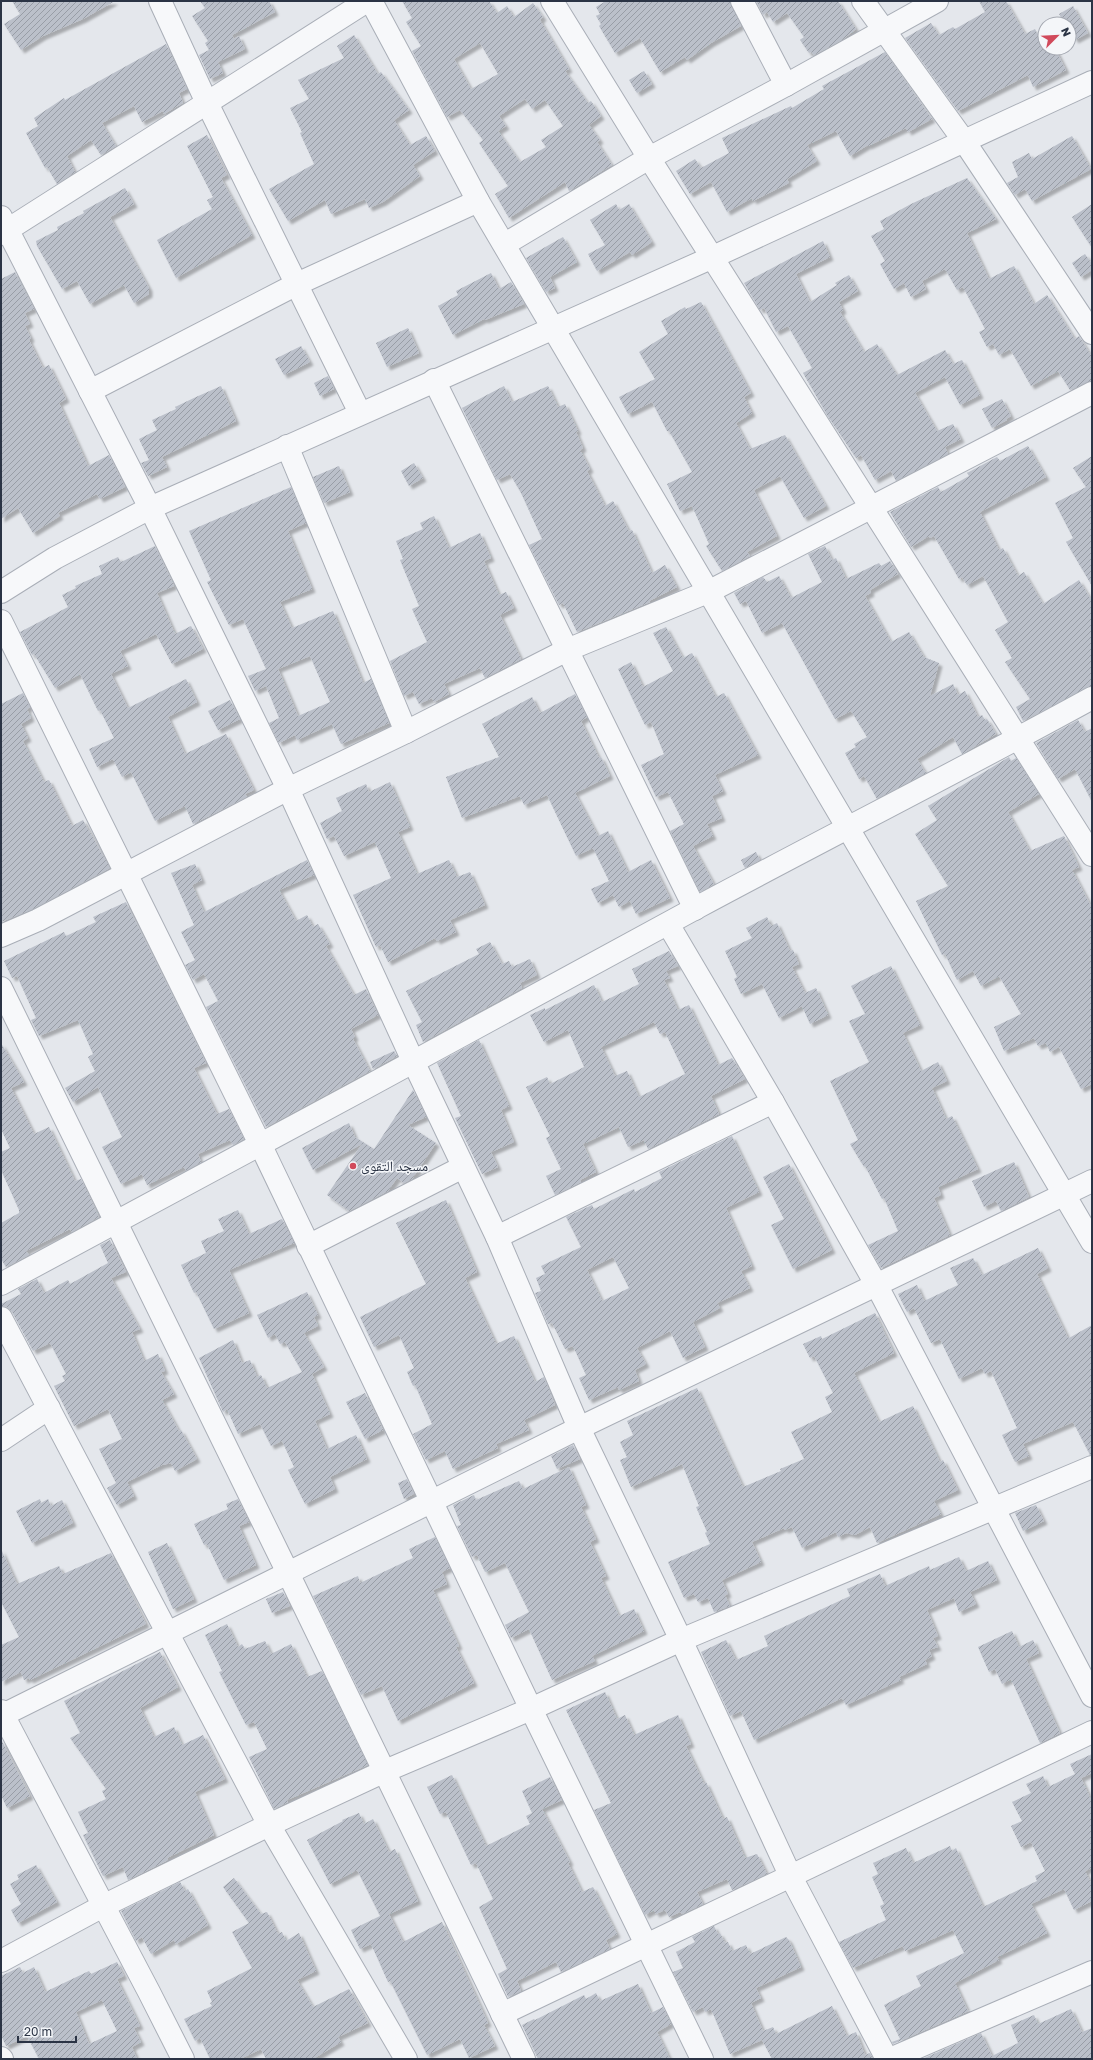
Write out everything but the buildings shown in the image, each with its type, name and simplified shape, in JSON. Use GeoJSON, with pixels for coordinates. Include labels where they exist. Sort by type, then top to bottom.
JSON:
{"type":"FeatureCollection","features":[{"type":"Feature","properties":{"kind":"street"},"geometry":{"type":"LineString","coordinates":[[160,1],[207,103],[360,413]]}},
{"type":"Feature","properties":{"kind":"street"},"geometry":{"type":"LineString","coordinates":[[367,1],[207,103],[3,227],[150,508],[288,789],[413,1061],[497,1237],[579,1428],[681,1640],[790,1875],[886,2059]]}},
{"type":"Feature","properties":{"kind":"street"},"geometry":{"type":"LineString","coordinates":[[371,1],[478,201],[554,326],[1092,1242]]}},
{"type":"Feature","properties":{"kind":"street"},"geometry":{"type":"LineString","coordinates":[[552,1],[649,158],[1092,855]]}},
{"type":"Feature","properties":{"kind":"street"},"geometry":{"type":"LineString","coordinates":[[742,1],[786,85]]}},
{"type":"Feature","properties":{"kind":"street"},"geometry":{"type":"LineString","coordinates":[[863,1],[964,142],[1092,333]]}},
{"type":"Feature","properties":{"kind":"street"},"geometry":{"type":"LineString","coordinates":[[505,244],[649,158],[786,85],[937,1]]}},
{"type":"Feature","properties":{"kind":"street"},"geometry":{"type":"LineString","coordinates":[[2,587],[150,508],[554,326],[713,257],[1092,82]]}},
{"type":"Feature","properties":{"kind":"street"},"geometry":{"type":"LineString","coordinates":[[90,391],[297,284],[478,201]]}},
{"type":"Feature","properties":{"kind":"street"},"geometry":{"type":"LineString","coordinates":[[434,380],[695,909]]}},
{"type":"Feature","properties":{"kind":"street"},"geometry":{"type":"LineString","coordinates":[[1,936],[38,920],[288,789],[406,732],[567,650],[710,591],[871,509],[1092,392]]}},
{"type":"Feature","properties":{"kind":"street"},"geometry":{"type":"LineString","coordinates":[[287,446],[406,732]]}},
{"type":"Feature","properties":{"kind":"street"},"geometry":{"type":"LineString","coordinates":[[1,621],[261,1146],[532,1710],[702,2059]]}},
{"type":"Feature","properties":{"kind":"street"},"geometry":{"type":"LineString","coordinates":[[1,1284],[261,1146],[413,1061],[695,909],[1092,698]]}},
{"type":"Feature","properties":{"kind":"street"},"geometry":{"type":"LineString","coordinates":[[668,924],[773,1102],[877,1286],[995,1508],[1092,1696]]}},
{"type":"Feature","properties":{"kind":"street"},"geometry":{"type":"LineString","coordinates":[[1,988],[117,1222],[524,2059]]}},
{"type":"Feature","properties":{"kind":"street"},"geometry":{"type":"LineString","coordinates":[[497,1237],[773,1102]]}},
{"type":"Feature","properties":{"kind":"street"},"geometry":{"type":"LineString","coordinates":[[308,1246],[463,1167]]}},
{"type":"Feature","properties":{"kind":"street"},"geometry":{"type":"LineString","coordinates":[[183,2059],[2,1714],[579,1428],[877,1286],[1092,1181]]}},
{"type":"Feature","properties":{"kind":"street"},"geometry":{"type":"LineString","coordinates":[[1,1318],[269,1824],[406,2059]]}},
{"type":"Feature","properties":{"kind":"street"},"geometry":{"type":"LineString","coordinates":[[1,1440],[48,1408]]}},
{"type":"Feature","properties":{"kind":"street"},"geometry":{"type":"LineString","coordinates":[[1,1961],[103,1906],[269,1824],[385,1771],[532,1710],[681,1640],[1092,1467]]}},
{"type":"Feature","properties":{"kind":"street"},"geometry":{"type":"LineString","coordinates":[[502,2014],[648,1946],[790,1875],[1092,1732]]}},
{"type":"Feature","properties":{"kind":"street"},"geometry":{"type":"LineString","coordinates":[[890,2059],[1092,1972]]}},
{"type":"Feature","properties":{"kind":"place","name":"مسجد التقوى"},"geometry":{"type":"Point","coordinates":[353,1166]}}]}
